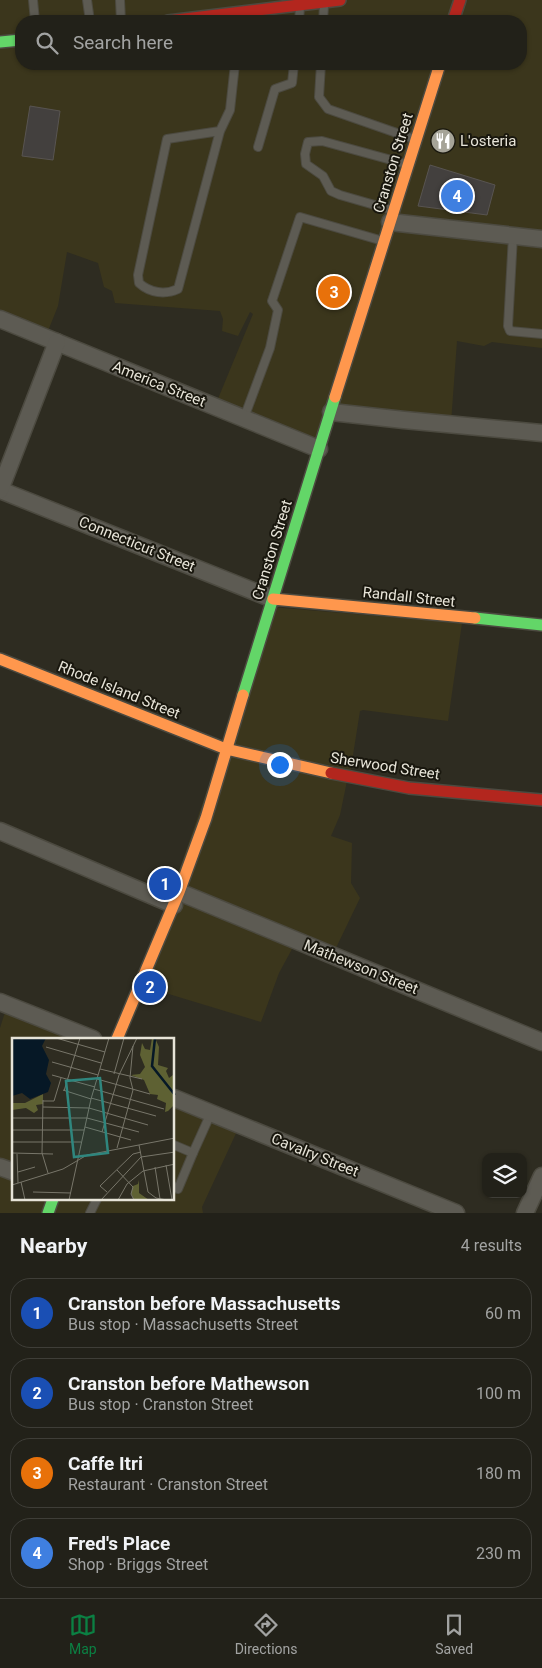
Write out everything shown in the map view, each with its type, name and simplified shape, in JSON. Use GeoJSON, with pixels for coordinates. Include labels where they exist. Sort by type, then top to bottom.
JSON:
{"type":"FeatureCollection","features":[{"type":"Feature","properties":{"kind":"main road"},"geometry":{"type":"LineString","coordinates":[[215,15],[239,9],[271,12],[340,0]]}},
{"type":"Feature","properties":{"kind":"main road"},"geometry":{"type":"LineString","coordinates":[[455,15],[460,0]]}},
{"type":"Feature","properties":{"kind":"main road"},"geometry":{"type":"LineString","coordinates":[[0,42],[15,41]]}},
{"type":"Feature","properties":{"kind":"main road","name":"Cranston Street"},"geometry":{"type":"LineString","coordinates":[[117,1038],[177,898],[206,818],[438,70]]}},
{"type":"Feature","properties":{"kind":"main road","name":"Randall Street"},"geometry":{"type":"LineString","coordinates":[[273,599],[542,625]]}},
{"type":"Feature","properties":{"kind":"main road","name":"Rhode Island Street"},"geometry":{"type":"LineString","coordinates":[[0,659],[226,749]]}},
{"type":"Feature","properties":{"kind":"main road","name":"Sherwood Street"},"geometry":{"type":"LineString","coordinates":[[226,749],[329,773],[409,788],[542,800]]}},
{"type":"Feature","properties":{"kind":"main road"},"geometry":{"type":"LineString","coordinates":[[48,1213],[53,1200]]}},
{"type":"Feature","properties":{"kind":"street"},"geometry":{"type":"LineString","coordinates":[[392,217],[542,239]]}},
{"type":"Feature","properties":{"kind":"street","name":"America Street"},"geometry":{"type":"LineString","coordinates":[[0,319],[319,449]]}},
{"type":"Feature","properties":{"kind":"street"},"geometry":{"type":"LineString","coordinates":[[0,490],[57,342]]}},
{"type":"Feature","properties":{"kind":"street"},"geometry":{"type":"LineString","coordinates":[[331,412],[542,433]]}},
{"type":"Feature","properties":{"kind":"street","name":"Connecticut Street"},"geometry":{"type":"LineString","coordinates":[[0,490],[273,599]]}},
{"type":"Feature","properties":{"kind":"street","name":"Mathewson Street"},"geometry":{"type":"LineString","coordinates":[[0,831],[177,898],[542,1042]]}},
{"type":"Feature","properties":{"kind":"street"},"geometry":{"type":"LineString","coordinates":[[0,1002],[90,1038]]}},
{"type":"Feature","properties":{"kind":"street","name":"Cavalry Street"},"geometry":{"type":"LineString","coordinates":[[175,1098],[456,1213]]}},
{"type":"Feature","properties":{"kind":"street"},"geometry":{"type":"LineString","coordinates":[[0,1167],[12,1171]]}},
{"type":"Feature","properties":{"kind":"street"},"geometry":{"type":"LineString","coordinates":[[525,1213],[542,1176]]}},
{"type":"Feature","properties":{"kind":"lane"},"geometry":{"type":"LineString","coordinates":[[33,0],[34,15]]}},
{"type":"Feature","properties":{"kind":"lane"},"geometry":{"type":"LineString","coordinates":[[87,0],[89,15]]}},
{"type":"Feature","properties":{"kind":"lane"},"geometry":{"type":"LineString","coordinates":[[120,0],[121,15]]}},
{"type":"Feature","properties":{"kind":"lane"},"geometry":{"type":"LineString","coordinates":[[323,15],[324,2]]}},
{"type":"Feature","properties":{"kind":"lane"},"geometry":{"type":"LineString","coordinates":[[299,15],[300,6]]}},
{"type":"Feature","properties":{"kind":"lane"},"geometry":{"type":"LineString","coordinates":[[220,130],[167,139],[138,275],[139,283],[146,289],[171,293],[178,289],[220,130],[230,110],[234,70]]}},
{"type":"Feature","properties":{"kind":"lane"},"geometry":{"type":"LineString","coordinates":[[258,147],[275,89],[292,83],[293,70]]}},
{"type":"Feature","properties":{"kind":"lane"},"geometry":{"type":"LineString","coordinates":[[320,70],[319,98],[328,109],[416,140]]}},
{"type":"Feature","properties":{"kind":"lane"},"geometry":{"type":"LineString","coordinates":[[392,217],[331,191],[323,176],[306,164],[305,154],[308,142],[322,141],[408,165]]}},
{"type":"Feature","properties":{"kind":"lane"},"geometry":{"type":"LineString","coordinates":[[244,418],[270,348],[278,310],[272,301],[300,216],[384,241]]}},
{"type":"Feature","properties":{"kind":"lane"},"geometry":{"type":"LineString","coordinates":[[513,236],[508,326],[510,331],[542,334]]}},
{"type":"Feature","properties":{"kind":"lane"},"geometry":{"type":"LineString","coordinates":[[175,1188],[178,1189],[211,1113]]}},
{"type":"Feature","properties":{"kind":"lane"},"geometry":{"type":"LineString","coordinates":[[175,1145],[193,1152]]}},
{"type":"Feature","properties":{"kind":"lane"},"geometry":{"type":"LineString","coordinates":[[90,1213],[96,1200]]}},
{"type":"Feature","properties":{"kind":"shaded area"},"geometry":{"type":"Polygon","coordinates":[[[0,0],[542,0],[542,348],[492,342],[484,346],[457,341],[451,423],[334,414],[318,447],[215,406],[253,314],[250,312],[238,336],[222,331],[223,319],[220,311],[115,303],[112,291],[104,287],[98,263],[67,252],[58,306],[46,336],[0,321],[0,0]]]}},
{"type":"Feature","properties":{"kind":"shaded area"},"geometry":{"type":"Polygon","coordinates":[[[271,607],[462,623],[448,721],[360,711],[350,774],[340,815],[331,836],[352,843],[351,883],[360,898],[335,950],[298,938],[279,973],[261,1022],[139,985],[271,607]]]}},
{"type":"Feature","properties":{"kind":"shaded area"},"geometry":{"type":"Polygon","coordinates":[[[6,1009],[86,1038],[12,1038],[12,1200],[175,1200],[175,1100],[238,1129],[202,1207],[203,1213],[0,1213],[0,1028],[6,1009]]]}},
{"type":"Feature","properties":{"kind":"building"},"geometry":{"type":"Polygon","coordinates":[[[30,106],[60,111],[53,160],[22,156],[30,106]]]}},
{"type":"Feature","properties":{"kind":"building"},"geometry":{"type":"Polygon","coordinates":[[[430,165],[495,185],[487,215],[418,206],[430,165]]]}},
{"type":"Feature","properties":{"kind":"traffic: fast"},"geometry":{"type":"LineString","coordinates":[[0,42],[15,41]]}},
{"type":"Feature","properties":{"kind":"traffic: fast"},"geometry":{"type":"LineString","coordinates":[[243,695],[335,397]]}},
{"type":"Feature","properties":{"kind":"traffic: fast"},"geometry":{"type":"LineString","coordinates":[[475,618],[542,625]]}},
{"type":"Feature","properties":{"kind":"traffic: fast"},"geometry":{"type":"LineString","coordinates":[[48,1213],[53,1200]]}},
{"type":"Feature","properties":{"kind":"traffic: slow"},"geometry":{"type":"LineString","coordinates":[[335,397],[438,70]]}},
{"type":"Feature","properties":{"kind":"traffic: slow"},"geometry":{"type":"LineString","coordinates":[[273,599],[475,618]]}},
{"type":"Feature","properties":{"kind":"traffic: slow"},"geometry":{"type":"LineString","coordinates":[[0,659],[226,749],[331,773]]}},
{"type":"Feature","properties":{"kind":"traffic: slow"},"geometry":{"type":"LineString","coordinates":[[117,1038],[179,892],[206,818],[243,695]]}},
{"type":"Feature","properties":{"kind":"traffic: jam"},"geometry":{"type":"LineString","coordinates":[[217,15],[340,0]]}},
{"type":"Feature","properties":{"kind":"traffic: jam"},"geometry":{"type":"LineString","coordinates":[[455,15],[460,0]]}},
{"type":"Feature","properties":{"kind":"traffic: jam"},"geometry":{"type":"LineString","coordinates":[[331,773],[409,788],[542,800]]}},
{"type":"Feature","properties":{"kind":"place","name":"L'osteria"},"geometry":{"type":"Point","coordinates":[443,141]}},
{"type":"Feature","properties":{"kind":"place","name":"Fred's Place"},"geometry":{"type":"Point","coordinates":[457,196]}},
{"type":"Feature","properties":{"kind":"place","name":"Caffe Itri"},"geometry":{"type":"Point","coordinates":[334,292]}},
{"type":"Feature","properties":{"kind":"place","name":"Cranston before Massachusetts"},"geometry":{"type":"Point","coordinates":[165,884]}},
{"type":"Feature","properties":{"kind":"place","name":"Cranston before Mathewson"},"geometry":{"type":"Point","coordinates":[150,987]}}]}
